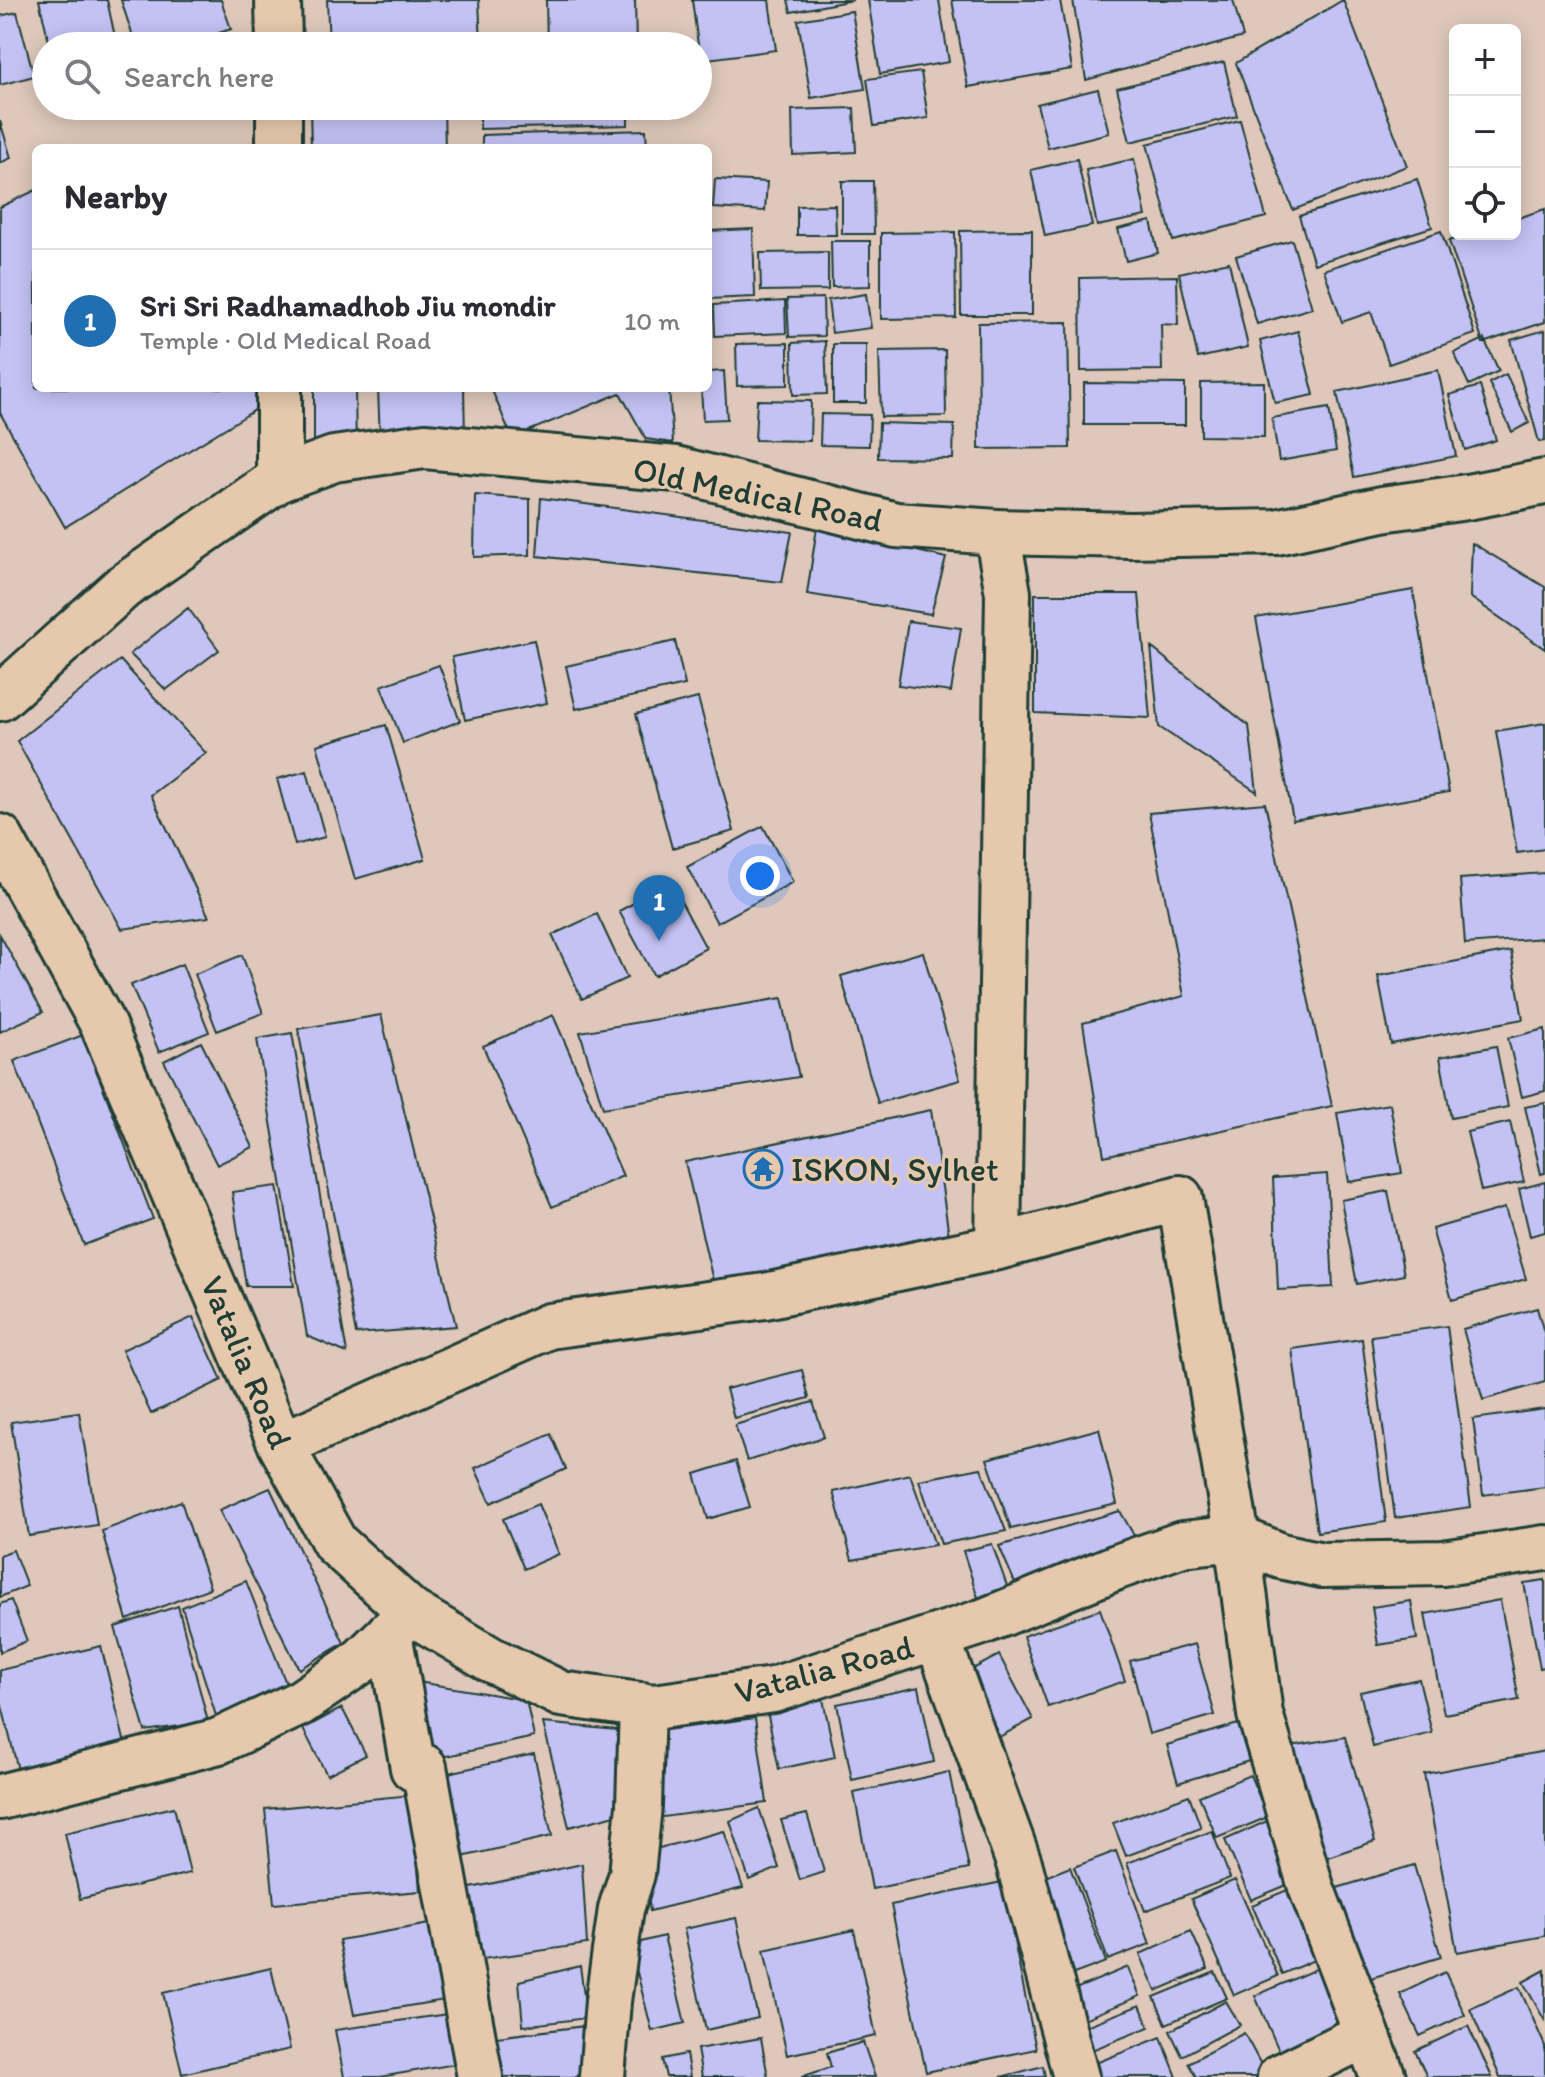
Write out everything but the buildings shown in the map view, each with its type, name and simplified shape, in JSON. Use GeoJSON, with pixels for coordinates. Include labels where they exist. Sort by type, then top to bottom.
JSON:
{"type":"FeatureCollection","features":[{"type":"Feature","properties":{"kind":"street"},"geometry":{"type":"LineString","coordinates":[[278,0],[279,32]]}},
{"type":"Feature","properties":{"kind":"street"},"geometry":{"type":"LineString","coordinates":[[279,120],[279,144]]}},
{"type":"Feature","properties":{"kind":"street"},"geometry":{"type":"LineString","coordinates":[[279,392],[279,479]]}},
{"type":"Feature","properties":{"kind":"street","name":"Old Medical Road"},"geometry":{"type":"LineString","coordinates":[[0,698],[123,587],[279,479],[334,459],[425,446],[676,469],[896,525],[997,532],[1131,535],[1276,532],[1382,509],[1544,488]]}},
{"type":"Feature","properties":{"kind":"street"},"geometry":{"type":"LineString","coordinates":[[997,532],[1008,593],[998,1247]]}},
{"type":"Feature","properties":{"kind":"street","name":"Vatalia Road"},"geometry":{"type":"LineString","coordinates":[[0,837],[102,1023],[281,1445],[335,1543],[400,1623],[490,1659],[561,1694],[654,1707],[773,1690],[982,1622],[1182,1544],[1237,1538],[1281,1556],[1322,1565],[1443,1563],[1545,1548]]}},
{"type":"Feature","properties":{"kind":"street"},"geometry":{"type":"LineString","coordinates":[[281,1445],[549,1326],[765,1296],[998,1247],[1180,1198],[1237,1538],[1260,1714],[1311,1887],[1383,2077]]}},
{"type":"Feature","properties":{"kind":"street"},"geometry":{"type":"LineString","coordinates":[[0,1797],[219,1741],[300,1703],[361,1661],[400,1623]]}},
{"type":"Feature","properties":{"kind":"street"},"geometry":{"type":"LineString","coordinates":[[400,1623],[413,1768],[424,1767],[480,2077]]}},
{"type":"Feature","properties":{"kind":"street"},"geometry":{"type":"LineString","coordinates":[[937,1637],[1019,1863],[1076,2077]]}},
{"type":"Feature","properties":{"kind":"street"},"geometry":{"type":"LineString","coordinates":[[602,2077],[608,2001],[621,1909],[632,1874],[639,1806],[642,1705]]}},
{"type":"Feature","properties":{"kind":"street"},"geometry":{"type":"LineString","coordinates":[[1280,2077],[1367,2034]]}},
{"type":"Feature","properties":{"kind":"place","name":"Sri Sri Radhamadhob Jiu mondir"},"geometry":{"type":"Point","coordinates":[659,941]}},
{"type":"Feature","properties":{"kind":"place","name":"ISKON, Sylhet"},"geometry":{"type":"Point","coordinates":[763,1169]}}]}
